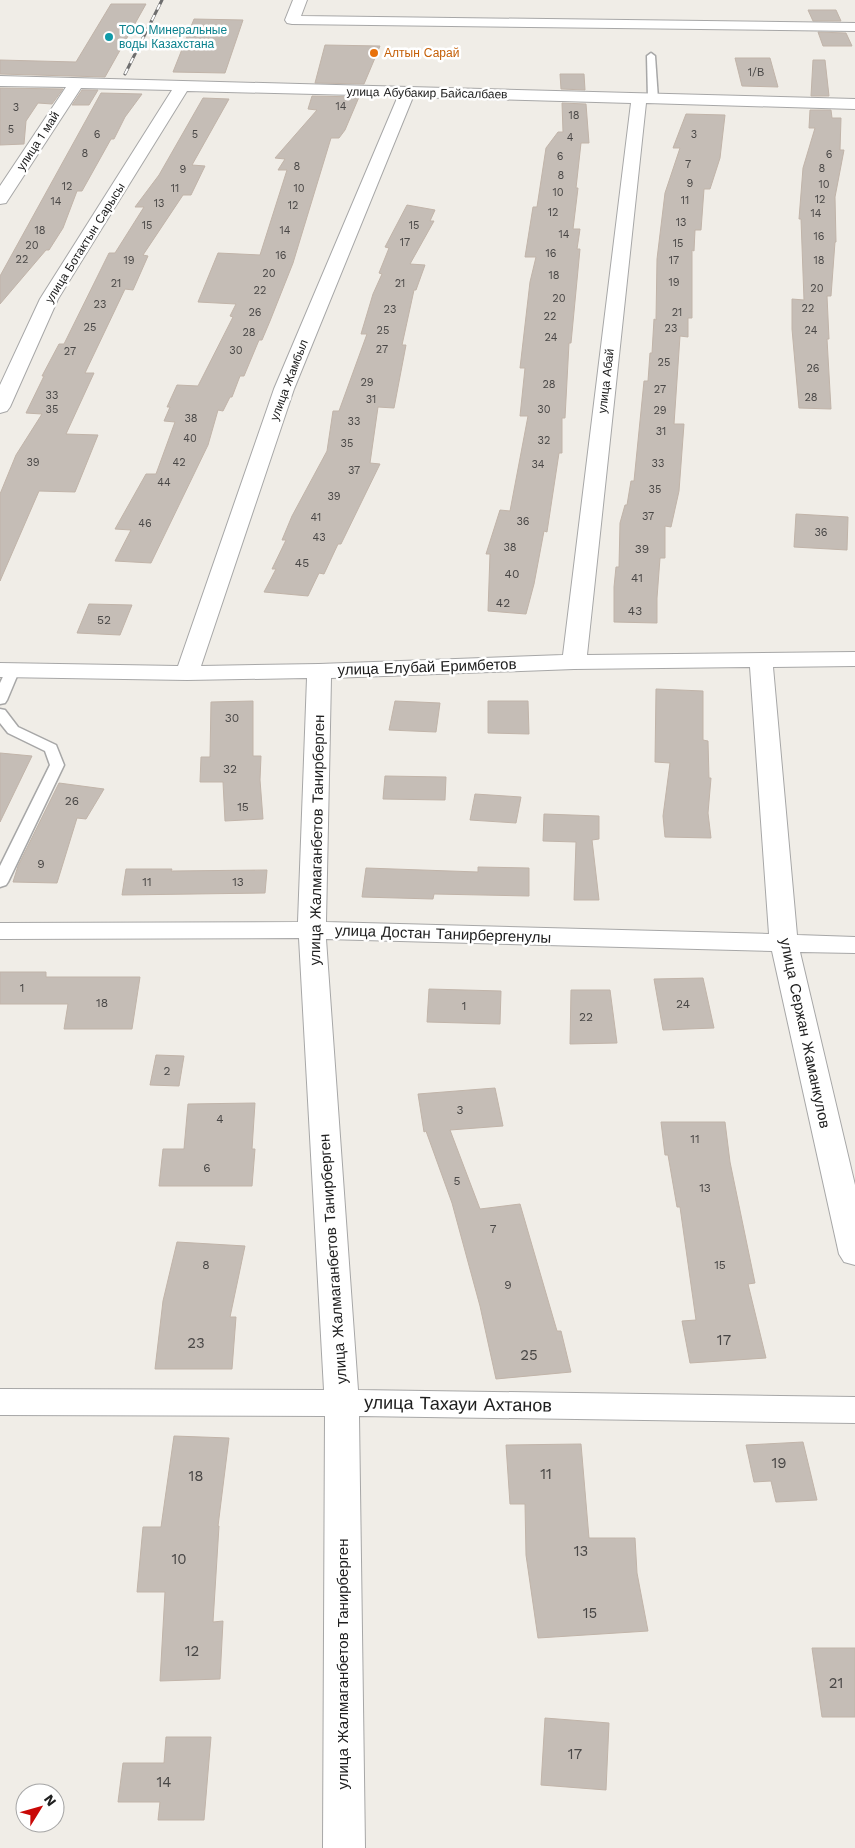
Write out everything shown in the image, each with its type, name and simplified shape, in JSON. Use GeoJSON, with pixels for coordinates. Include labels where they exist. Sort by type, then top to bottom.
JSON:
{"type":"FeatureCollection","features":[{"type":"Feature","properties":{"kind":"street"},"geometry":{"type":"LineString","coordinates":[[300,0],[292,20],[855,28]]}},
{"type":"Feature","properties":{"kind":"street","name":"улица Абубакир Байсалбаев"},"geometry":{"type":"LineString","coordinates":[[0,81],[855,104]]}},
{"type":"Feature","properties":{"kind":"street","name":"улица 1 май"},"geometry":{"type":"LineString","coordinates":[[0,199],[76,83]]}},
{"type":"Feature","properties":{"kind":"street","name":"улица Ботактын Сарысы"},"geometry":{"type":"LineString","coordinates":[[0,407],[49,300],[182,87]]}},
{"type":"Feature","properties":{"kind":"street","name":"улица Жамбыл"},"geometry":{"type":"LineString","coordinates":[[187,673],[284,389],[407,92]]}},
{"type":"Feature","properties":{"kind":"street","name":"улица Абай"},"geometry":{"type":"LineString","coordinates":[[574,662],[646,99]]}},
{"type":"Feature","properties":{"kind":"street","name":"улица Елубай Еримбетов"},"geometry":{"type":"LineString","coordinates":[[7,669],[187,673],[319,671],[574,662],[855,659]]}},
{"type":"Feature","properties":{"kind":"street","name":"улица Сержан Жаманкулов"},"geometry":{"type":"LineString","coordinates":[[760,660],[784,943],[855,1254]]}},
{"type":"Feature","properties":{"kind":"street","name":"улица Жалмаганбетов Танирберген"},"geometry":{"type":"LineString","coordinates":[[319,671],[312,930],[342,1403],[344,1848]]}},
{"type":"Feature","properties":{"kind":"street","name":"улица Достан Танирбергенулы"},"geometry":{"type":"LineString","coordinates":[[0,931],[312,930],[855,945]]}},
{"type":"Feature","properties":{"kind":"street","name":"улица Тахауи Ахтанов"},"geometry":{"type":"LineString","coordinates":[[0,1402],[342,1403],[855,1410]]}},
{"type":"Feature","properties":{"kind":"lane"},"geometry":{"type":"LineString","coordinates":[[646,99],[651,56]]}},
{"type":"Feature","properties":{"kind":"lane"},"geometry":{"type":"LineString","coordinates":[[0,700],[7,669]]}},
{"type":"Feature","properties":{"kind":"lane"},"geometry":{"type":"LineString","coordinates":[[0,713],[13,730],[51,748],[57,765],[0,882]]}},
{"type":"Feature","properties":{"kind":"building"},"geometry":{"type":"Polygon","coordinates":[[[111,4],[146,4],[105,77],[0,74],[0,60],[76,62],[111,4]]]}},
{"type":"Feature","properties":{"kind":"building"},"geometry":{"type":"Polygon","coordinates":[[[808,10],[836,10],[841,21],[813,21],[808,10]]]}},
{"type":"Feature","properties":{"kind":"building"},"geometry":{"type":"Polygon","coordinates":[[[194,19],[243,20],[225,73],[173,72],[194,19]]]}},
{"type":"Feature","properties":{"kind":"building"},"geometry":{"type":"Polygon","coordinates":[[[818,32],[846,33],[852,46],[823,46],[818,32]]]}},
{"type":"Feature","properties":{"kind":"building"},"geometry":{"type":"Polygon","coordinates":[[[325,45],[380,46],[364,84],[315,83],[325,45]]]}},
{"type":"Feature","properties":{"kind":"building"},"geometry":{"type":"Polygon","coordinates":[[[735,58],[770,58],[778,87],[742,86],[735,58]]]}},
{"type":"Feature","properties":{"kind":"building"},"geometry":{"type":"Polygon","coordinates":[[[813,60],[825,60],[829,96],[811,96],[813,60]]]}},
{"type":"Feature","properties":{"kind":"building"},"geometry":{"type":"Polygon","coordinates":[[[560,74],[584,74],[585,90],[561,89],[560,74]]]}},
{"type":"Feature","properties":{"kind":"building"},"geometry":{"type":"Polygon","coordinates":[[[0,88],[63,89],[52,104],[38,103],[26,121],[24,144],[0,145],[0,88]]]}},
{"type":"Feature","properties":{"kind":"building"},"geometry":{"type":"Polygon","coordinates":[[[82,90],[98,90],[89,105],[72,105],[82,90]]]}},
{"type":"Feature","properties":{"kind":"building"},"geometry":{"type":"Polygon","coordinates":[[[101,93],[142,94],[125,117],[114,139],[111,139],[82,191],[77,191],[63,228],[49,250],[46,250],[0,304],[0,276],[101,93]]]}},
{"type":"Feature","properties":{"kind":"building"},"geometry":{"type":"Polygon","coordinates":[[[312,96],[359,97],[345,130],[339,138],[331,138],[293,263],[262,340],[259,340],[244,376],[240,376],[232,397],[230,397],[223,411],[218,410],[208,445],[151,563],[115,561],[131,530],[115,529],[146,474],[156,474],[175,422],[164,421],[170,407],[167,407],[177,385],[198,386],[233,317],[230,316],[236,304],[198,302],[218,253],[260,255],[287,170],[278,170],[285,159],[275,158],[317,110],[308,109],[312,96]]]}},
{"type":"Feature","properties":{"kind":"building"},"geometry":{"type":"Polygon","coordinates":[[[203,98],[229,99],[192,165],[205,166],[191,195],[183,195],[143,255],[148,256],[133,290],[125,289],[85,373],[94,373],[66,434],[98,435],[75,492],[39,491],[0,581],[0,494],[16,455],[42,414],[26,413],[44,376],[42,376],[59,344],[64,344],[109,253],[115,253],[144,207],[135,207],[159,175],[203,98]]]}},
{"type":"Feature","properties":{"kind":"building"},"geometry":{"type":"Polygon","coordinates":[[[562,103],[586,104],[589,143],[581,143],[576,188],[578,188],[573,229],[580,229],[577,249],[580,249],[571,343],[569,343],[565,418],[562,418],[562,453],[559,453],[547,532],[544,531],[526,614],[488,611],[490,554],[486,554],[500,510],[510,511],[528,416],[520,416],[525,368],[520,368],[530,282],[536,257],[525,257],[533,207],[537,207],[546,148],[558,132],[563,132],[562,103]]]}},
{"type":"Feature","properties":{"kind":"building"},"geometry":{"type":"Polygon","coordinates":[[[810,110],[831,110],[832,118],[841,118],[840,150],[844,150],[835,197],[836,242],[831,296],[827,296],[829,339],[827,339],[831,409],[799,408],[792,329],[792,299],[804,300],[801,219],[799,219],[803,168],[815,128],[809,128],[810,110]]]}},
{"type":"Feature","properties":{"kind":"building"},"geometry":{"type":"Polygon","coordinates":[[[686,114],[725,115],[720,158],[710,189],[704,189],[701,230],[695,230],[694,251],[692,250],[692,318],[688,318],[688,337],[680,336],[674,424],[684,424],[679,491],[671,527],[665,526],[665,558],[660,558],[657,623],[614,622],[614,587],[616,567],[619,567],[620,523],[625,505],[627,505],[631,481],[634,481],[644,381],[648,381],[654,319],[656,320],[657,259],[665,193],[680,148],[673,148],[686,114]]]}},
{"type":"Feature","properties":{"kind":"building"},"geometry":{"type":"Polygon","coordinates":[[[407,205],[435,210],[430,221],[434,221],[410,264],[425,265],[416,290],[414,290],[402,345],[406,345],[394,408],[378,407],[370,463],[380,464],[341,544],[338,544],[324,574],[319,573],[308,596],[264,592],[276,569],[272,569],[286,540],[282,540],[292,516],[327,451],[333,411],[339,411],[367,334],[361,334],[373,294],[382,274],[379,273],[389,248],[385,247],[407,205]]]}},
{"type":"Feature","properties":{"kind":"building"},"geometry":{"type":"Polygon","coordinates":[[[796,514],[848,517],[847,550],[794,547],[796,514]]]}},
{"type":"Feature","properties":{"kind":"building"},"geometry":{"type":"Polygon","coordinates":[[[89,604],[132,605],[120,635],[77,633],[89,604]]]}},
{"type":"Feature","properties":{"kind":"building"},"geometry":{"type":"Polygon","coordinates":[[[656,689],[703,691],[703,740],[708,741],[709,778],[711,778],[708,813],[711,838],[665,837],[663,816],[670,763],[655,762],[656,689]]]}},
{"type":"Feature","properties":{"kind":"building"},"geometry":{"type":"Polygon","coordinates":[[[253,701],[253,756],[261,756],[260,780],[263,819],[225,821],[223,782],[200,782],[201,757],[210,757],[211,702],[253,701]]]}},
{"type":"Feature","properties":{"kind":"building"},"geometry":{"type":"Polygon","coordinates":[[[395,701],[440,703],[436,732],[389,730],[395,701]]]}},
{"type":"Feature","properties":{"kind":"building"},"geometry":{"type":"Polygon","coordinates":[[[488,701],[528,701],[529,734],[488,733],[488,701]]]}},
{"type":"Feature","properties":{"kind":"building"},"geometry":{"type":"Polygon","coordinates":[[[0,753],[32,756],[0,822],[0,753]]]}},
{"type":"Feature","properties":{"kind":"building"},"geometry":{"type":"Polygon","coordinates":[[[385,776],[446,777],[445,800],[383,799],[385,776]]]}},
{"type":"Feature","properties":{"kind":"building"},"geometry":{"type":"Polygon","coordinates":[[[59,783],[104,789],[86,819],[77,818],[57,883],[13,882],[18,866],[59,783]]]}},
{"type":"Feature","properties":{"kind":"building"},"geometry":{"type":"Polygon","coordinates":[[[475,794],[521,797],[516,823],[470,820],[475,794]]]}},
{"type":"Feature","properties":{"kind":"building"},"geometry":{"type":"Polygon","coordinates":[[[544,814],[599,816],[599,839],[592,840],[599,900],[574,900],[576,842],[543,841],[544,814]]]}},
{"type":"Feature","properties":{"kind":"building"},"geometry":{"type":"Polygon","coordinates":[[[478,867],[529,868],[529,896],[434,894],[433,899],[362,897],[366,868],[478,872],[478,867]]]}},
{"type":"Feature","properties":{"kind":"building"},"geometry":{"type":"Polygon","coordinates":[[[126,869],[172,869],[171,871],[267,870],[265,893],[122,895],[126,869]]]}},
{"type":"Feature","properties":{"kind":"building"},"geometry":{"type":"Polygon","coordinates":[[[0,972],[46,972],[46,977],[140,977],[132,1029],[64,1029],[68,1004],[0,1004],[0,972]]]}},
{"type":"Feature","properties":{"kind":"building"},"geometry":{"type":"Polygon","coordinates":[[[703,978],[714,1028],[663,1030],[654,979],[703,978]]]}},
{"type":"Feature","properties":{"kind":"building"},"geometry":{"type":"Polygon","coordinates":[[[429,989],[501,991],[500,1024],[427,1022],[429,989]]]}},
{"type":"Feature","properties":{"kind":"building"},"geometry":{"type":"Polygon","coordinates":[[[571,990],[610,990],[617,1043],[570,1044],[571,990]]]}},
{"type":"Feature","properties":{"kind":"building"},"geometry":{"type":"Polygon","coordinates":[[[156,1055],[184,1056],[179,1086],[150,1085],[156,1055]]]}},
{"type":"Feature","properties":{"kind":"building"},"geometry":{"type":"Polygon","coordinates":[[[495,1088],[503,1126],[450,1130],[480,1209],[520,1204],[557,1331],[561,1331],[571,1372],[496,1379],[480,1306],[452,1203],[426,1131],[424,1132],[418,1094],[495,1088]]]}},
{"type":"Feature","properties":{"kind":"building"},"geometry":{"type":"Polygon","coordinates":[[[255,1103],[252,1149],[255,1149],[252,1186],[159,1186],[163,1149],[184,1149],[188,1104],[255,1103]]]}},
{"type":"Feature","properties":{"kind":"building"},"geometry":{"type":"Polygon","coordinates":[[[661,1122],[725,1122],[730,1162],[755,1283],[748,1284],[766,1358],[690,1363],[682,1321],[696,1320],[680,1207],[677,1207],[668,1155],[665,1155],[661,1122]]]}},
{"type":"Feature","properties":{"kind":"building"},"geometry":{"type":"Polygon","coordinates":[[[177,1242],[245,1246],[230,1317],[236,1317],[232,1369],[155,1369],[163,1301],[177,1242]]]}},
{"type":"Feature","properties":{"kind":"building"},"geometry":{"type":"Polygon","coordinates":[[[174,1436],[229,1438],[218,1526],[213,1622],[223,1621],[220,1679],[160,1681],[165,1592],[137,1592],[143,1527],[161,1527],[174,1436]]]}},
{"type":"Feature","properties":{"kind":"building"},"geometry":{"type":"Polygon","coordinates":[[[803,1442],[817,1500],[776,1502],[771,1481],[754,1482],[746,1445],[803,1442]]]}},
{"type":"Feature","properties":{"kind":"building"},"geometry":{"type":"Polygon","coordinates":[[[581,1444],[589,1538],[635,1538],[637,1573],[648,1631],[538,1638],[526,1555],[525,1504],[510,1504],[506,1445],[581,1444]]]}},
{"type":"Feature","properties":{"kind":"building"},"geometry":{"type":"Polygon","coordinates":[[[812,1648],[855,1648],[855,1717],[822,1717],[812,1648]]]}},
{"type":"Feature","properties":{"kind":"building"},"geometry":{"type":"Polygon","coordinates":[[[545,1718],[609,1723],[606,1790],[541,1785],[545,1718]]]}},
{"type":"Feature","properties":{"kind":"building"},"geometry":{"type":"Polygon","coordinates":[[[166,1737],[211,1737],[204,1820],[158,1820],[160,1802],[118,1802],[123,1763],[164,1763],[166,1737]]]}},
{"type":"Feature","properties":{"kind":"railway"},"geometry":{"type":"LineString","coordinates":[[125,74],[162,0]]}},
{"type":"Feature","properties":{"kind":"place","name":"ТОО Минеральные воды Казахстана"},"geometry":{"type":"Point","coordinates":[109,37]}},
{"type":"Feature","properties":{"kind":"place","name":"Алтын Сарай"},"geometry":{"type":"Point","coordinates":[374,53]}}]}
